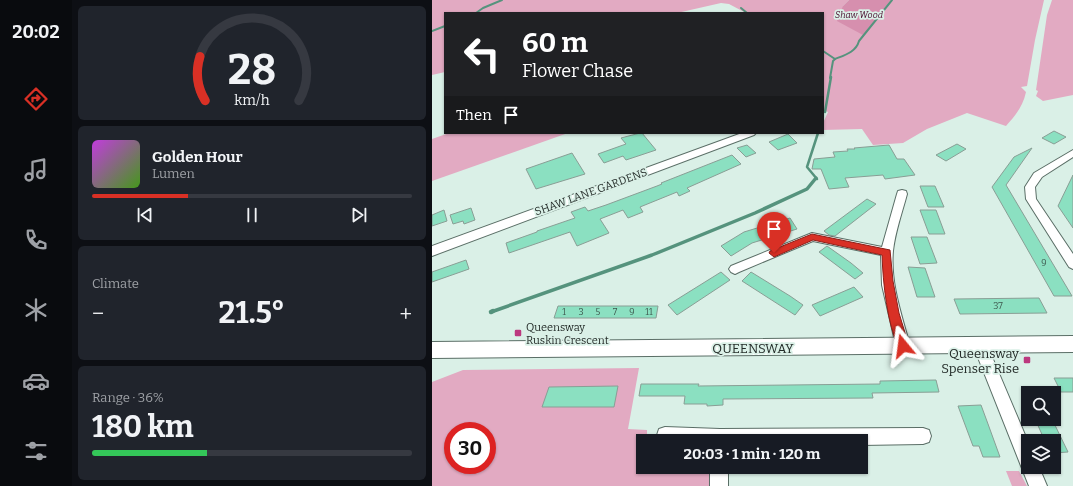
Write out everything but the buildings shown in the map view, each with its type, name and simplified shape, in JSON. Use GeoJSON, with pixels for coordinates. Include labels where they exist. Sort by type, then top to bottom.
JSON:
{"type":"FeatureCollection","features":[{"type":"Feature","properties":{"kind":"street","name":"SHAW LANE GARDENS"},"geometry":{"type":"LineString","coordinates":[[432,252],[747,134]]}},
{"type":"Feature","properties":{"kind":"street"},"geometry":{"type":"LineString","coordinates":[[1073,153],[1038,175],[1030,187],[1031,199],[1073,264]]}},
{"type":"Feature","properties":{"kind":"street"},"geometry":{"type":"LineString","coordinates":[[902,194],[886,252],[888,281],[894,313],[903,346]]}},
{"type":"Feature","properties":{"kind":"street"},"geometry":{"type":"LineString","coordinates":[[735,269],[812,237],[886,252]]}},
{"type":"Feature","properties":{"kind":"street","name":"QUEENSWAY"},"geometry":{"type":"LineString","coordinates":[[432,350],[1073,344]]}},
{"type":"Feature","properties":{"kind":"street"},"geometry":{"type":"LineString","coordinates":[[980,345],[1021,446]]}},
{"type":"Feature","properties":{"kind":"street"},"geometry":{"type":"LineString","coordinates":[[868,437],[922,436]]}},
{"type":"Feature","properties":{"kind":"street"},"geometry":{"type":"LineString","coordinates":[[719,474],[719,486]]}},
{"type":"Feature","properties":{"kind":"street"},"geometry":{"type":"LineString","coordinates":[[1033,474],[1038,486]]}},
{"type":"Feature","properties":{"kind":"shaded area"},"geometry":{"type":"Polygon","coordinates":[[[432,0],[849,0],[843,6],[863,34],[891,0],[1044,0],[1027,86],[1021,87],[1026,92],[1025,97],[1019,110],[1006,126],[967,113],[927,129],[903,143],[873,145],[862,129],[824,130],[824,121],[828,112],[824,110],[824,12],[744,12],[729,4],[721,3],[681,12],[444,12],[444,72],[432,75],[432,0]]]}},
{"type":"Feature","properties":{"kind":"shaded area"},"geometry":{"type":"Polygon","coordinates":[[[1052,0],[1073,0],[1073,95],[1043,101],[1036,96],[1038,91],[1036,90],[1047,15],[1052,0]]]}},
{"type":"Feature","properties":{"kind":"shaded area"},"geometry":{"type":"Polygon","coordinates":[[[446,134],[565,134],[432,181],[432,139],[446,134]]]}},
{"type":"Feature","properties":{"kind":"shaded area"},"geometry":{"type":"Polygon","coordinates":[[[639,368],[628,429],[647,430],[647,434],[636,434],[636,474],[714,474],[714,486],[432,486],[432,382],[463,370],[639,368]]]}},
{"type":"Feature","properties":{"kind":"shaded area"},"geometry":{"type":"Polygon","coordinates":[[[1006,471],[1019,471],[1027,486],[1012,486],[1006,471]]]}},
{"type":"Feature","properties":{"kind":"green space","name":"Shaw Wood"},"geometry":{"type":"Polygon","coordinates":[[[849,0],[891,0],[863,35],[837,21],[843,6],[849,0]]]}},
{"type":"Feature","properties":{"kind":"waterway"},"geometry":{"type":"LineString","coordinates":[[477,12],[502,0]]}},
{"type":"Feature","properties":{"kind":"waterway"},"geometry":{"type":"LineString","coordinates":[[835,59],[850,53],[858,45],[859,41],[892,0]]}},
{"type":"Feature","properties":{"kind":"waterway"},"geometry":{"type":"LineString","coordinates":[[741,8],[746,12]]}},
{"type":"Feature","properties":{"kind":"waterway"},"geometry":{"type":"LineString","coordinates":[[432,31],[444,26]]}},
{"type":"Feature","properties":{"kind":"waterway"},"geometry":{"type":"LineString","coordinates":[[824,52],[835,59]]}},
{"type":"Feature","properties":{"kind":"waterway"},"geometry":{"type":"LineString","coordinates":[[830,78],[833,61],[835,59]]}},
{"type":"Feature","properties":{"kind":"waterway"},"geometry":{"type":"LineString","coordinates":[[825,112],[831,77]]}},
{"type":"Feature","properties":{"kind":"waterway"},"geometry":{"type":"LineString","coordinates":[[817,179],[807,167],[818,134]]}},
{"type":"Feature","properties":{"kind":"waterway"},"geometry":{"type":"LineString","coordinates":[[493,311],[491,312],[652,255],[755,213],[807,189],[816,178]]}},
{"type":"Feature","properties":{"kind":"place","name":"Queensway Ruskin Crescent"},"geometry":{"type":"Point","coordinates":[518,333]}},
{"type":"Feature","properties":{"kind":"place","name":"Queensway Spenser Rise"},"geometry":{"type":"Point","coordinates":[1027,360]}},
{"type":"Feature","properties":{"kind":"route"},"geometry":{"type":"LineString","coordinates":[[774,253],[812,237],[886,252],[888,281],[894,313],[903,346]]}}]}
